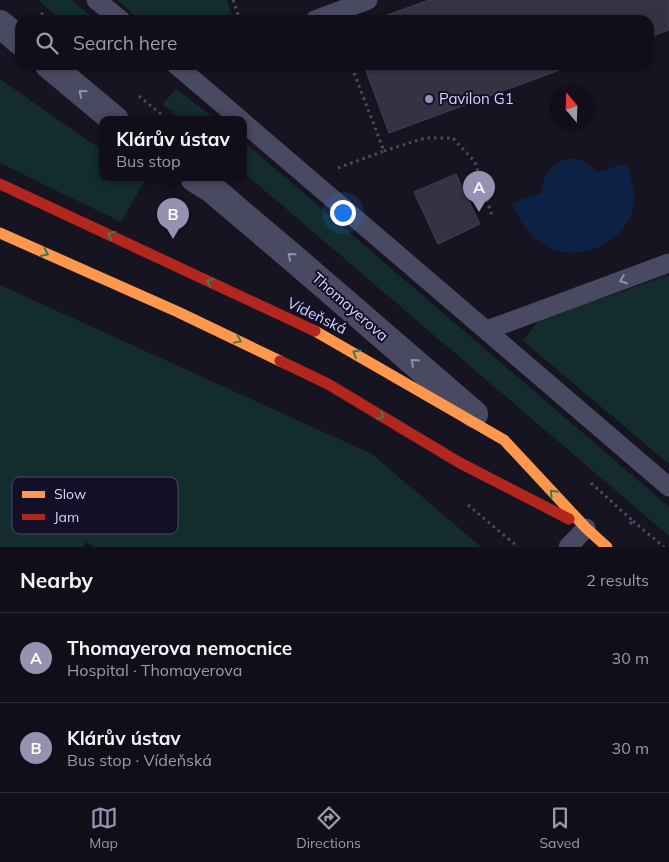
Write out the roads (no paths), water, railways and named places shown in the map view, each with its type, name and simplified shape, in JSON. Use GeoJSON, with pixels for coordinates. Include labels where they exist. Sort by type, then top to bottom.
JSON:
{"type":"FeatureCollection","features":[{"type":"Feature","properties":{"kind":"main road","name":"Vídeňská"},"geometry":{"type":"LineString","coordinates":[[0,184],[330,338],[504,440],[586,528],[607,547]]}},
{"type":"Feature","properties":{"kind":"main road","name":"Vídeňská"},"geometry":{"type":"LineString","coordinates":[[0,233],[178,312],[328,384],[460,462],[586,528]]}},
{"type":"Feature","properties":{"kind":"street"},"geometry":{"type":"LineString","coordinates":[[0,24],[15,37]]}},
{"type":"Feature","properties":{"kind":"street"},"geometry":{"type":"LineString","coordinates":[[55,70],[110,116]]}},
{"type":"Feature","properties":{"kind":"street","name":"Thomayerova"},"geometry":{"type":"LineString","coordinates":[[198,181],[300,263],[504,440]]}},
{"type":"Feature","properties":{"kind":"lane"},"geometry":{"type":"LineString","coordinates":[[96,0],[115,15]]}},
{"type":"Feature","properties":{"kind":"lane"},"geometry":{"type":"LineString","coordinates":[[328,15],[368,0]]}},
{"type":"Feature","properties":{"kind":"lane"},"geometry":{"type":"LineString","coordinates":[[188,70],[237,116]]}},
{"type":"Feature","properties":{"kind":"lane"},"geometry":{"type":"LineString","coordinates":[[247,125],[669,488]]}},
{"type":"Feature","properties":{"kind":"lane"},"geometry":{"type":"LineString","coordinates":[[487,330],[669,263]]}},
{"type":"Feature","properties":{"kind":"lane"},"geometry":{"type":"LineString","coordinates":[[568,547],[586,528]]}},
{"type":"Feature","properties":{"kind":"water"},"geometry":{"type":"Polygon","coordinates":[[[567,159],[576,159],[584,162],[597,172],[626,163],[634,193],[632,212],[620,233],[600,247],[576,253],[552,249],[538,241],[519,217],[512,203],[541,193],[548,172],[556,164],[567,159]]]}},
{"type":"Feature","properties":{"kind":"place","name":"Pavilon G1"},"geometry":{"type":"Point","coordinates":[429,99]}},
{"type":"Feature","properties":{"kind":"place","name":"Thomayerova nemocnice"},"geometry":{"type":"Point","coordinates":[479,212]}},
{"type":"Feature","properties":{"kind":"place","name":"Klárův ústav"},"geometry":{"type":"Point","coordinates":[173,239]}}]}
